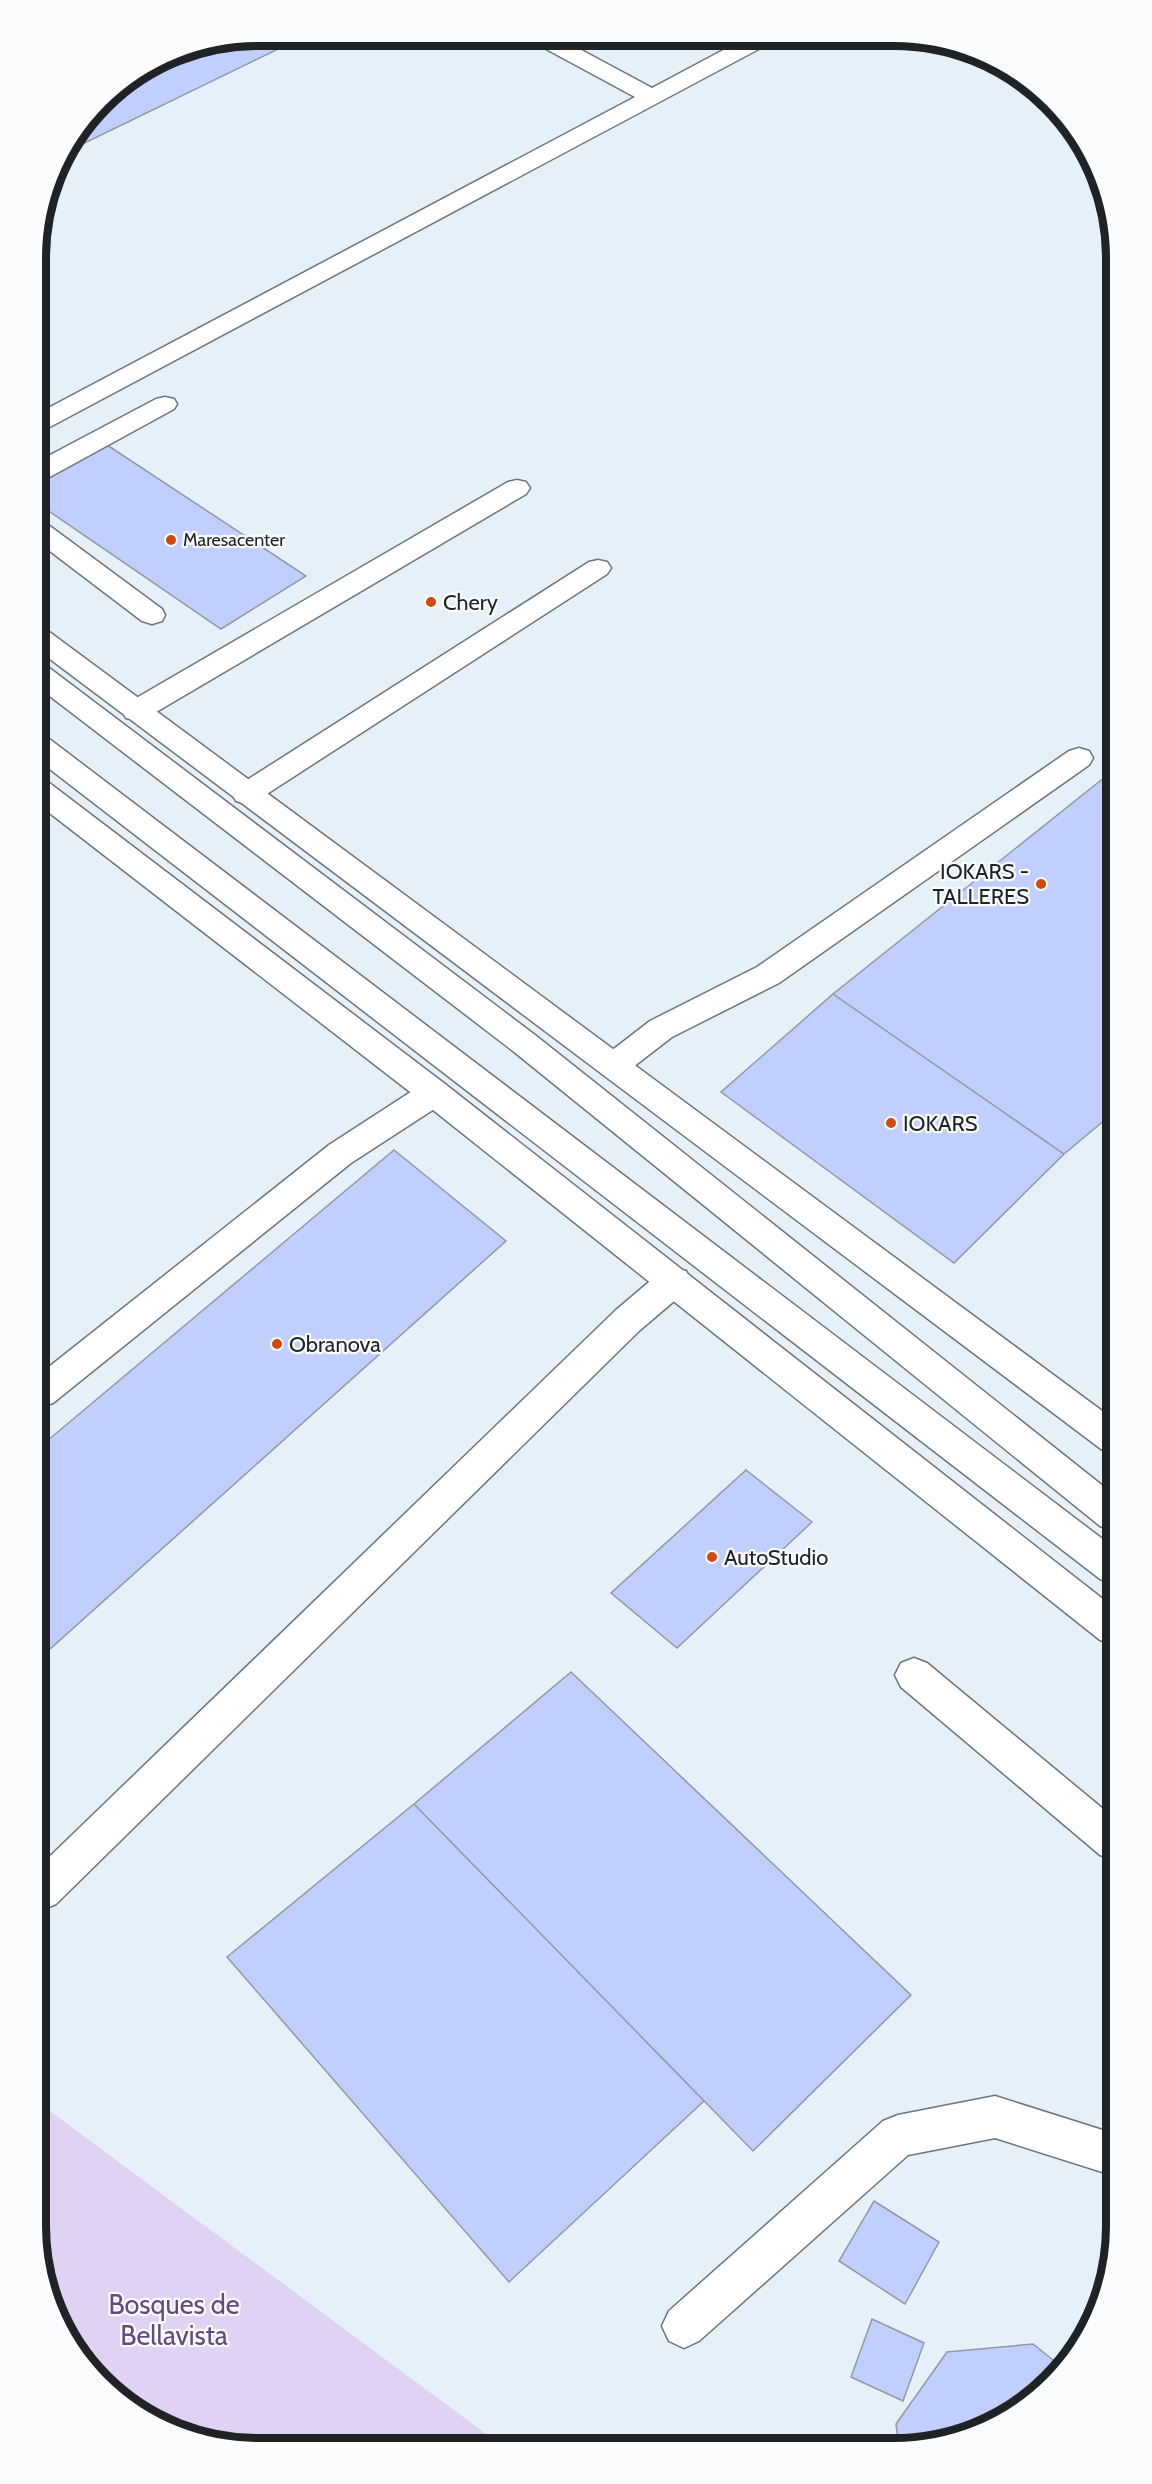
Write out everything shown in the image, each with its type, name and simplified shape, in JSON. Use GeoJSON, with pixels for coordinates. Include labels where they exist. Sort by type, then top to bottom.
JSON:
{"type":"FeatureCollection","features":[{"type":"Feature","properties":{"kind":"main road"},"geometry":{"type":"LineString","coordinates":[[46,419],[747,46]]}},
{"type":"Feature","properties":{"kind":"main road"},"geometry":{"type":"LineString","coordinates":[[559,47],[652,97]]}},
{"type":"Feature","properties":{"kind":"main road"},"geometry":{"type":"LineString","coordinates":[[46,468],[165,404]]}},
{"type":"Feature","properties":{"kind":"main road"},"geometry":{"type":"LineString","coordinates":[[136,711],[517,488]]}},
{"type":"Feature","properties":{"kind":"main road"},"geometry":{"type":"LineString","coordinates":[[46,536],[152,615]]}},
{"type":"Feature","properties":{"kind":"main road"},"geometry":{"type":"LineString","coordinates":[[246,794],[598,568]]}},
{"type":"Feature","properties":{"kind":"main road"},"geometry":{"type":"LineString","coordinates":[[46,644],[1106,1433]]}},
{"type":"Feature","properties":{"kind":"main road"},"geometry":{"type":"LineString","coordinates":[[46,679],[524,1043],[1106,1509]]}},
{"type":"Feature","properties":{"kind":"main road"},"geometry":{"type":"LineString","coordinates":[[46,751],[1106,1563]]}},
{"type":"Feature","properties":{"kind":"main road"},"geometry":{"type":"LineString","coordinates":[[613,1066],[661,1029],[768,975],[1079,758]]}},
{"type":"Feature","properties":{"kind":"main road"},"geometry":{"type":"LineString","coordinates":[[46,795],[434,1093],[1106,1622]]}},
{"type":"Feature","properties":{"kind":"main road"},"geometry":{"type":"LineString","coordinates":[[46,1388],[340,1154],[434,1093]]}},
{"type":"Feature","properties":{"kind":"main road"},"geometry":{"type":"LineString","coordinates":[[46,1887],[628,1320],[674,1281]]}},
{"type":"Feature","properties":{"kind":"main road"},"geometry":{"type":"LineString","coordinates":[[914,1675],[1106,1835]]}},
{"type":"Feature","properties":{"kind":"main road"},"geometry":{"type":"LineString","coordinates":[[684,2326],[898,2136],[995,2117],[1106,2152]]}},
{"type":"Feature","properties":{"kind":"green space","name":"Bosques de Bellavista"},"geometry":{"type":"Polygon","coordinates":[[[46,2108],[492,2438],[231,2436],[177,2421],[129,2394],[99,2365],[82,2343],[68,2319],[54,2281],[48,2253],[46,2226],[46,2108]]]}},
{"type":"Feature","properties":{"kind":"building"},"geometry":{"type":"Polygon","coordinates":[[[282,47],[79,146],[90,129],[119,99],[129,90],[165,68],[203,54],[231,48],[282,47]]]}},
{"type":"Feature","properties":{"kind":"building","name":"Maresacenter"},"geometry":{"type":"Polygon","coordinates":[[[104,443],[306,576],[221,629],[46,509],[46,475],[104,443]]]}},
{"type":"Feature","properties":{"kind":"building","name":"IOKARS - TALLERES"},"geometry":{"type":"Polygon","coordinates":[[[1106,776],[1106,1119],[1064,1154],[833,994],[1106,776]]]}},
{"type":"Feature","properties":{"kind":"building","name":"IOKARS"},"geometry":{"type":"Polygon","coordinates":[[[833,994],[1064,1154],[954,1263],[721,1092],[833,994]]]}},
{"type":"Feature","properties":{"kind":"building","name":"Obranova"},"geometry":{"type":"Polygon","coordinates":[[[394,1150],[506,1241],[46,1653],[46,1442],[394,1150]]]}},
{"type":"Feature","properties":{"kind":"building","name":"AutoStudio"},"geometry":{"type":"Polygon","coordinates":[[[746,1470],[812,1522],[677,1648],[611,1593],[746,1470]]]}},
{"type":"Feature","properties":{"kind":"building"},"geometry":{"type":"Polygon","coordinates":[[[571,1672],[911,1995],[753,2151],[414,1804],[571,1672]]]}},
{"type":"Feature","properties":{"kind":"building"},"geometry":{"type":"Polygon","coordinates":[[[414,1804],[704,2101],[509,2282],[227,1957],[414,1804]]]}},
{"type":"Feature","properties":{"kind":"building"},"geometry":{"type":"Polygon","coordinates":[[[874,2201],[939,2242],[905,2304],[839,2261],[874,2201]]]}},
{"type":"Feature","properties":{"kind":"building"},"geometry":{"type":"Polygon","coordinates":[[[872,2319],[924,2343],[903,2401],[851,2377],[872,2319]]]}},
{"type":"Feature","properties":{"kind":"building"},"geometry":{"type":"Polygon","coordinates":[[[1033,2344],[1056,2362],[1023,2394],[987,2416],[949,2430],[898,2438],[896,2424],[947,2352],[1033,2344]]]}},
{"type":"Feature","properties":{"kind":"place","name":"Maresacenter"},"geometry":{"type":"Point","coordinates":[171,540]}},
{"type":"Feature","properties":{"kind":"place","name":"Chery"},"geometry":{"type":"Point","coordinates":[431,602]}},
{"type":"Feature","properties":{"kind":"place","name":"IOKARS - TALLERES"},"geometry":{"type":"Point","coordinates":[1041,884]}},
{"type":"Feature","properties":{"kind":"place","name":"IOKARS"},"geometry":{"type":"Point","coordinates":[891,1123]}},
{"type":"Feature","properties":{"kind":"place","name":"Obranova"},"geometry":{"type":"Point","coordinates":[277,1344]}},
{"type":"Feature","properties":{"kind":"place","name":"AutoStudio"},"geometry":{"type":"Point","coordinates":[712,1557]}}]}
